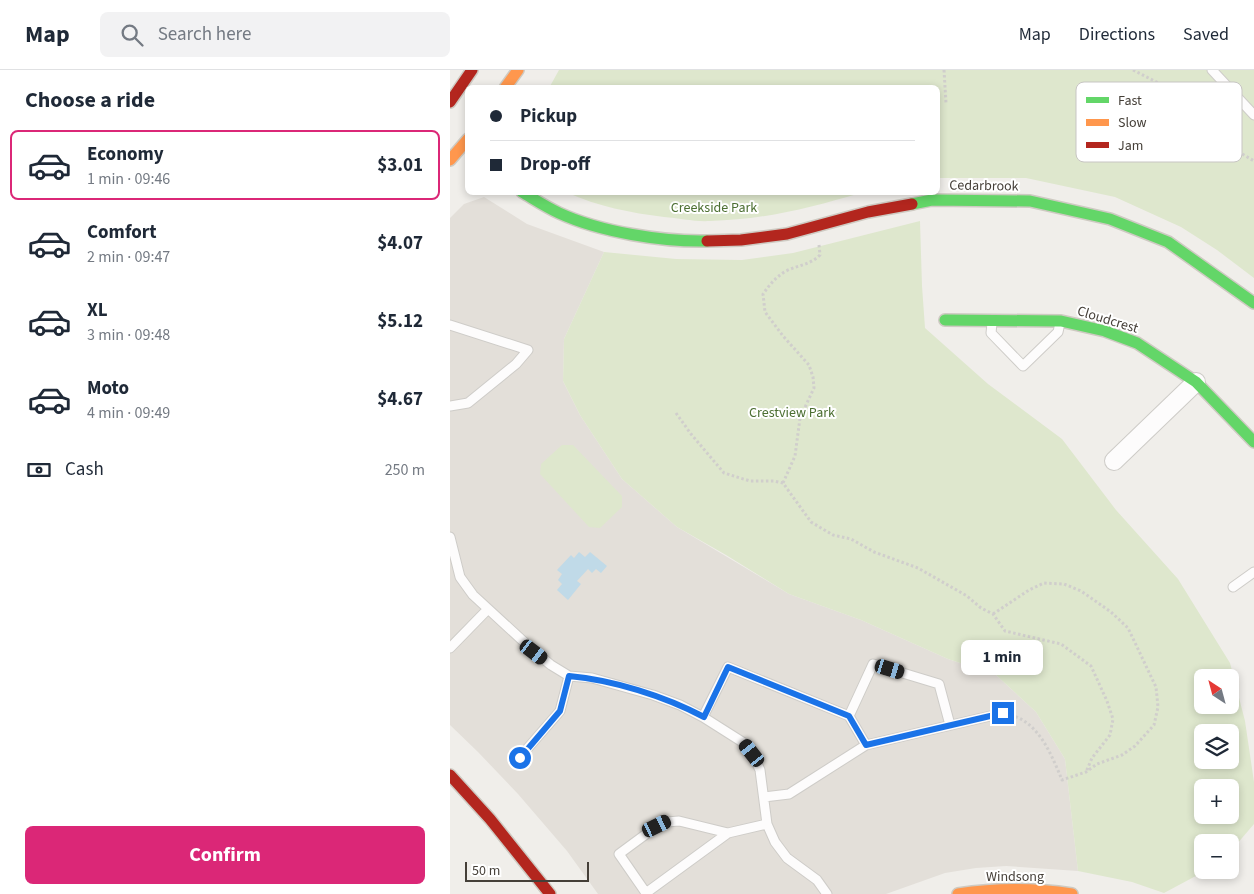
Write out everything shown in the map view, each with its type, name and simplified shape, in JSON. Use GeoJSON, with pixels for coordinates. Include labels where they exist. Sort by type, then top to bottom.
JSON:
{"type":"FeatureCollection","features":[{"type":"Feature","properties":{"kind":"street"},"geometry":{"type":"LineString","coordinates":[[450,102],[472,70]]}},
{"type":"Feature","properties":{"kind":"street"},"geometry":{"type":"LineString","coordinates":[[507,85],[518,70]]}},
{"type":"Feature","properties":{"kind":"street"},"geometry":{"type":"LineString","coordinates":[[450,160],[459,150]]}},
{"type":"Feature","properties":{"kind":"street","name":"Cedarbrook"},"geometry":{"type":"LineString","coordinates":[[527,195],[559,213],[589,224],[670,240],[741,240],[787,234],[815,228],[868,212],[932,200],[1030,201],[1110,219],[1168,242],[1254,302]]}},
{"type":"Feature","properties":{"kind":"street","name":"Cloudcrest"},"geometry":{"type":"LineString","coordinates":[[945,320],[1061,321],[1127,338],[1196,382],[1254,442]]}},
{"type":"Feature","properties":{"kind":"street"},"geometry":{"type":"LineString","coordinates":[[1114,461],[1196,382]]}},
{"type":"Feature","properties":{"kind":"street"},"geometry":{"type":"LineString","coordinates":[[450,775],[490,819],[550,894]]}},
{"type":"Feature","properties":{"kind":"street","name":"Windsong"},"geometry":{"type":"LineString","coordinates":[[958,894],[1007,890],[1072,894]]}},
{"type":"Feature","properties":{"kind":"lane"},"geometry":{"type":"LineString","coordinates":[[1212,70],[1223,82]]}},
{"type":"Feature","properties":{"kind":"lane"},"geometry":{"type":"LineString","coordinates":[[1242,102],[1254,115]]}},
{"type":"Feature","properties":{"kind":"lane"},"geometry":{"type":"LineString","coordinates":[[992,320],[991,333],[1023,366],[1058,332],[1061,321]]}},
{"type":"Feature","properties":{"kind":"lane"},"geometry":{"type":"LineString","coordinates":[[450,325],[528,350],[516,364],[468,403],[450,406]]}},
{"type":"Feature","properties":{"kind":"lane"},"geometry":{"type":"LineString","coordinates":[[450,537],[460,577],[473,595],[534,652],[569,676],[592,678],[653,695],[680,705],[704,717],[744,743],[752,753],[760,770],[767,824],[775,842],[787,858],[817,880],[827,894]]}},
{"type":"Feature","properties":{"kind":"lane"},"geometry":{"type":"LineString","coordinates":[[1233,587],[1254,572]]}},
{"type":"Feature","properties":{"kind":"lane"},"geometry":{"type":"LineString","coordinates":[[450,648],[488,609]]}},
{"type":"Feature","properties":{"kind":"lane"},"geometry":{"type":"LineString","coordinates":[[849,716],[873,664],[939,684],[950,725]]}},
{"type":"Feature","properties":{"kind":"lane"},"geometry":{"type":"LineString","coordinates":[[704,717],[728,667],[849,716],[866,745]]}},
{"type":"Feature","properties":{"kind":"lane"},"geometry":{"type":"LineString","coordinates":[[520,758],[560,711],[569,676]]}},
{"type":"Feature","properties":{"kind":"lane"},"geometry":{"type":"LineString","coordinates":[[764,797],[789,794],[866,745],[1003,713]]}},
{"type":"Feature","properties":{"kind":"lane"},"geometry":{"type":"LineString","coordinates":[[728,833],[679,821],[667,822],[657,826],[619,854],[646,893],[728,833],[767,824]]}},
{"type":"Feature","properties":{"kind":"path"},"geometry":{"type":"LineString","coordinates":[[944,70],[946,103]]}},
{"type":"Feature","properties":{"kind":"path"},"geometry":{"type":"LineString","coordinates":[[1132,70],[1156,82]]}},
{"type":"Feature","properties":{"kind":"path"},"geometry":{"type":"LineString","coordinates":[[1242,154],[1254,161]]}},
{"type":"Feature","properties":{"kind":"path"},"geometry":{"type":"LineString","coordinates":[[783,484],[795,456],[800,418],[814,388],[813,377],[809,365],[765,312],[763,294],[772,280],[787,270],[813,262],[820,256],[815,228]]}},
{"type":"Feature","properties":{"kind":"path"},"geometry":{"type":"LineString","coordinates":[[676,413],[724,473],[750,481],[774,481],[783,484],[811,522],[833,535],[851,539],[874,552],[918,568],[967,596],[981,608],[993,614],[1005,631],[1061,644],[1092,666],[1113,719],[1110,735],[1092,758],[1086,772]]}},
{"type":"Feature","properties":{"kind":"path"},"geometry":{"type":"LineString","coordinates":[[993,614],[1029,590],[1044,583],[1064,584],[1081,591],[1111,612],[1128,628],[1156,687],[1158,707],[1154,725],[1135,746],[1122,755],[1097,764],[1086,772],[1062,780],[1051,754],[1037,732],[1020,718],[1003,713]]}},
{"type":"Feature","properties":{"kind":"shaded area"},"geometry":{"type":"Polygon","coordinates":[[[484,197],[527,224],[604,252],[564,339],[563,381],[580,415],[622,479],[677,527],[789,594],[861,620],[948,659],[996,675],[1036,712],[1065,759],[1078,871],[1006,866],[976,868],[945,873],[886,894],[598,894],[567,851],[518,794],[450,725],[450,218],[464,204],[484,197]]]}},
{"type":"Feature","properties":{"kind":"green space"},"geometry":{"type":"Polygon","coordinates":[[[559,70],[1254,70],[1254,278],[1217,250],[1181,227],[1115,197],[1026,178],[940,178],[940,85],[551,85],[559,70]]]}},
{"type":"Feature","properties":{"kind":"green space","name":"Creekside Park"},"geometry":{"type":"Polygon","coordinates":[[[573,195],[853,195],[823,204],[767,216],[704,221],[627,211],[591,202],[573,195]]]}},
{"type":"Feature","properties":{"kind":"green space","name":"Crestview Park"},"geometry":{"type":"Polygon","coordinates":[[[920,221],[925,328],[988,384],[1062,439],[1116,510],[1178,579],[1230,663],[1232,669],[1194,669],[1194,714],[1239,714],[1239,698],[1245,721],[1254,782],[1254,824],[1239,842],[1239,834],[1194,834],[1194,877],[1164,893],[1132,882],[1078,871],[1065,759],[1036,712],[996,675],[948,659],[861,620],[789,594],[677,527],[622,479],[580,415],[563,381],[564,339],[604,252],[676,259],[742,260],[793,253],[920,221]]]}},
{"type":"Feature","properties":{"kind":"green space"},"geometry":{"type":"Polygon","coordinates":[[[562,445],[573,445],[622,496],[622,507],[600,528],[589,527],[540,474],[541,464],[562,445]]]}},
{"type":"Feature","properties":{"kind":"water"},"geometry":{"type":"Polygon","coordinates":[[[579,552],[585,557],[590,552],[607,566],[601,573],[596,569],[592,573],[588,569],[577,581],[581,584],[568,600],[557,590],[562,584],[558,580],[562,574],[557,570],[571,555],[574,558],[579,552]]]}},
{"type":"Feature","properties":{"kind":"traffic: fast"},"geometry":{"type":"LineString","coordinates":[[527,195],[559,213],[593,226],[652,238],[707,241]]}},
{"type":"Feature","properties":{"kind":"traffic: fast"},"geometry":{"type":"LineString","coordinates":[[912,204],[932,200],[1030,201],[1110,219],[1168,242],[1254,303]]}},
{"type":"Feature","properties":{"kind":"traffic: fast"},"geometry":{"type":"LineString","coordinates":[[945,320],[1061,321],[1105,331],[1137,343],[1196,382],[1254,442]]}},
{"type":"Feature","properties":{"kind":"traffic: slow"},"geometry":{"type":"LineString","coordinates":[[507,85],[518,70]]}},
{"type":"Feature","properties":{"kind":"traffic: slow"},"geometry":{"type":"LineString","coordinates":[[450,160],[465,142]]}},
{"type":"Feature","properties":{"kind":"traffic: slow"},"geometry":{"type":"LineString","coordinates":[[958,894],[1015,889],[1072,894]]}},
{"type":"Feature","properties":{"kind":"traffic: jam"},"geometry":{"type":"LineString","coordinates":[[450,102],[472,70]]}},
{"type":"Feature","properties":{"kind":"traffic: jam"},"geometry":{"type":"LineString","coordinates":[[707,241],[741,240],[787,234],[868,212],[912,204]]}},
{"type":"Feature","properties":{"kind":"traffic: jam"},"geometry":{"type":"LineString","coordinates":[[450,775],[490,819],[550,894]]}},
{"type":"Feature","properties":{"kind":"route"},"geometry":{"type":"LineString","coordinates":[[520,758],[560,711],[569,676],[592,678],[653,695],[680,705],[704,717],[728,667],[849,716],[866,745],[1003,713]]}}]}
